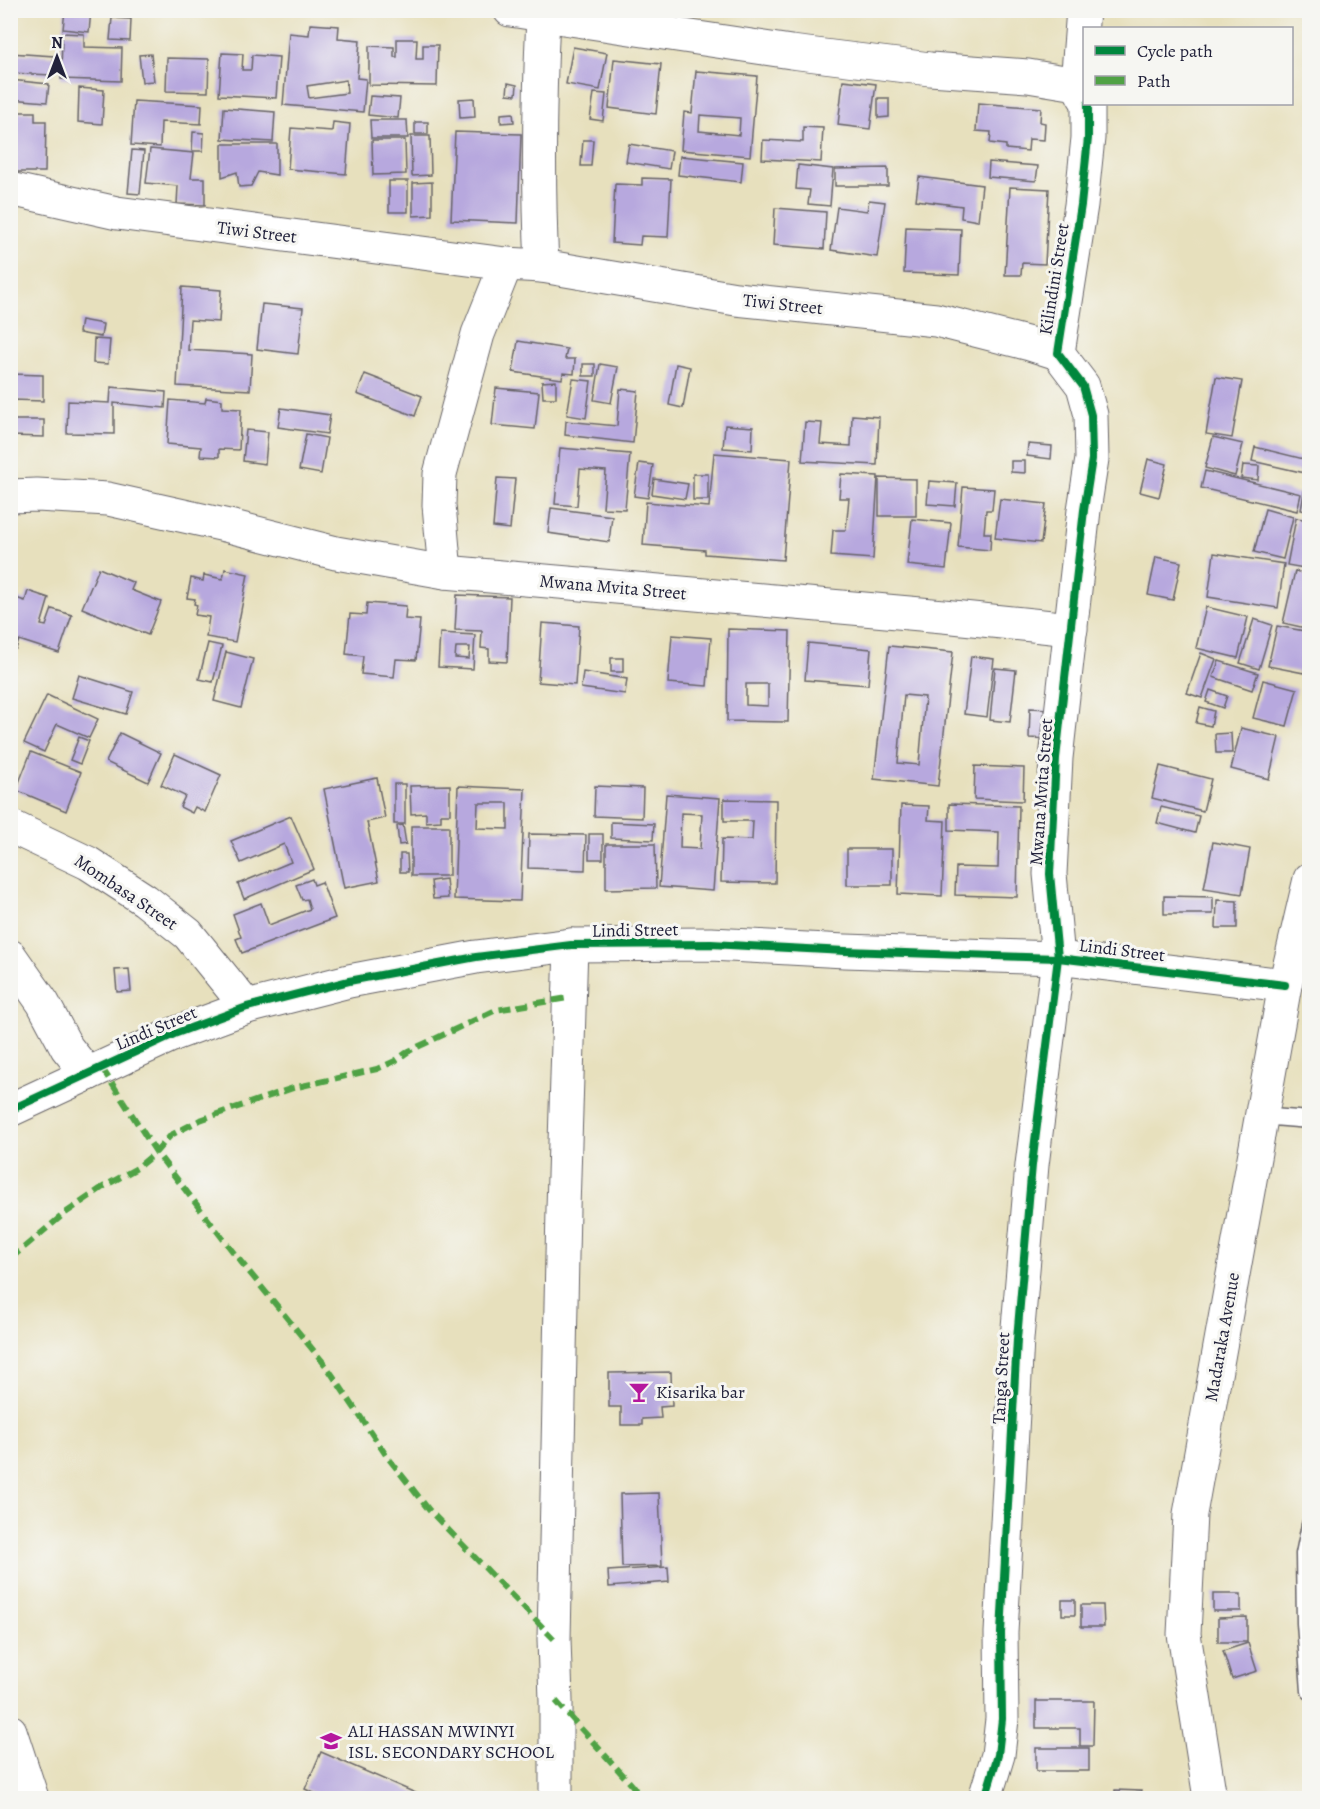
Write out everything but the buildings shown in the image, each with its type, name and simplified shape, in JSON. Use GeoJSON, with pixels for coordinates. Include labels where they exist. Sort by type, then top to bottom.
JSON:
{"type":"FeatureCollection","features":[{"type":"Feature","properties":{"kind":"street"},"geometry":{"type":"LineString","coordinates":[[510,10],[802,54],[930,69],[1028,76],[1083,95]]}},
{"type":"Feature","properties":{"kind":"street","name":"Kilindini Street"},"geometry":{"type":"LineString","coordinates":[[1083,10],[1083,95]]}},
{"type":"Feature","properties":{"kind":"street"},"geometry":{"type":"LineString","coordinates":[[542,266],[538,186],[543,16]]}},
{"type":"Feature","properties":{"kind":"street","name":"Kilindini Street"},"geometry":{"type":"LineString","coordinates":[[1071,629],[1092,459],[1091,415],[1083,386],[1058,353],[1081,205],[1088,138],[1084,105]]}},
{"type":"Feature","properties":{"kind":"street","name":"Tiwi Street"},"geometry":{"type":"LineString","coordinates":[[10,189],[117,213],[506,264],[542,266],[736,299],[936,320],[1058,353]]}},
{"type":"Feature","properties":{"kind":"street"},"geometry":{"type":"LineString","coordinates":[[445,572],[440,474],[478,334],[506,264]]}},
{"type":"Feature","properties":{"kind":"street","name":"Mwana Mvita Street"},"geometry":{"type":"LineString","coordinates":[[10,496],[37,495],[108,499],[229,526],[336,554],[445,572],[1071,629],[1056,758],[1050,874],[1058,958]]}},
{"type":"Feature","properties":{"kind":"street","name":"Mombasa Street"},"geometry":{"type":"LineString","coordinates":[[10,826],[88,863],[145,900],[188,934],[247,1006]]}},
{"type":"Feature","properties":{"kind":"street","name":"Madaraka Avenue"},"geometry":{"type":"LineString","coordinates":[[1210,1798],[1184,1634],[1190,1514],[1285,986],[1310,879]]}},
{"type":"Feature","properties":{"kind":"street","name":"Lindi Street"},"geometry":{"type":"LineString","coordinates":[[10,1110],[174,1034],[247,1006],[349,981],[476,957],[571,945],[711,944],[1058,958],[1285,986]]}},
{"type":"Feature","properties":{"kind":"street"},"geometry":{"type":"LineString","coordinates":[[556,1798],[554,1639],[562,1221],[571,945]]}},
{"type":"Feature","properties":{"kind":"street"},"geometry":{"type":"LineString","coordinates":[[10,956],[43,1003],[67,1048],[88,1074]]}},
{"type":"Feature","properties":{"kind":"street","name":"Tanga Street"},"geometry":{"type":"LineString","coordinates":[[985,1798],[998,1755],[1002,1719],[1001,1633],[1017,1339],[1032,1165],[1058,958]]}},
{"type":"Feature","properties":{"kind":"street"},"geometry":{"type":"LineString","coordinates":[[10,1731],[32,1798]]}},
{"type":"Feature","properties":{"kind":"lane"},"geometry":{"type":"LineString","coordinates":[[1261,1116],[1310,1120]]}},
{"type":"Feature","properties":{"kind":"lane"},"geometry":{"type":"LineString","coordinates":[[1310,1525],[1304,1554],[1305,1623],[1310,1691]]}},
{"type":"Feature","properties":{"kind":"marked path"},"geometry":{"type":"LineString","coordinates":[[10,1259],[64,1214],[103,1187],[137,1168],[171,1135],[200,1120],[293,1088],[377,1069],[395,1061],[409,1051],[496,1010],[568,998]]}},
{"type":"Feature","properties":{"kind":"marked path"},"geometry":{"type":"LineString","coordinates":[[102,1068],[156,1152],[237,1257],[327,1367],[386,1455],[429,1510],[554,1639]]}},
{"type":"Feature","properties":{"kind":"marked path"},"geometry":{"type":"LineString","coordinates":[[556,1701],[641,1798]]}},
{"type":"Feature","properties":{"kind":"cycle path"},"geometry":{"type":"LineString","coordinates":[[985,1798],[998,1755],[1002,1719],[1001,1633],[1017,1339],[1032,1165],[1058,958],[1050,874],[1056,758],[1084,510],[1092,459],[1091,415],[1083,386],[1058,353],[1081,205],[1088,138],[1088,105]]}},
{"type":"Feature","properties":{"kind":"cycle path"},"geometry":{"type":"LineString","coordinates":[[10,1110],[174,1034],[247,1007],[349,981],[476,957],[571,945],[711,944],[1058,958],[1285,985]]}},
{"type":"Feature","properties":{"kind":"place","name":"Kisarika bar"},"geometry":{"type":"Point","coordinates":[639,1392]}},
{"type":"Feature","properties":{"kind":"place","name":"ALI HASSAN MWINYI ISL. SECONDARY SCHOOL"},"geometry":{"type":"Point","coordinates":[331,1741]}}]}
